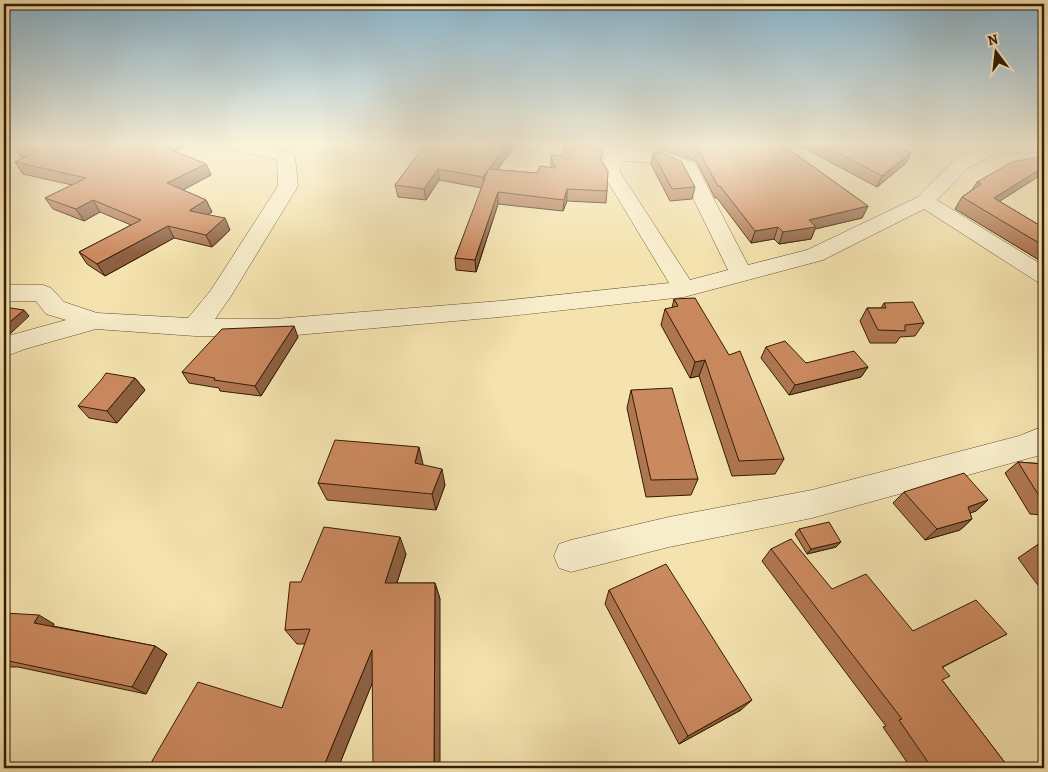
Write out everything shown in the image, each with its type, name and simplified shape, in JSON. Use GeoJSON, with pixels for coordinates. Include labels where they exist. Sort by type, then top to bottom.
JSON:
{"type":"FeatureCollection","features":[{"type":"Feature","properties":{"kind":"street"},"geometry":{"type":"LineString","coordinates":[[195,327],[219,296],[288,186],[289,181]]}},
{"type":"Feature","properties":{"kind":"street"},"geometry":{"type":"LineString","coordinates":[[617,181],[684,289]]}},
{"type":"Feature","properties":{"kind":"street"},"geometry":{"type":"LineString","coordinates":[[695,181],[741,274]]}},
{"type":"Feature","properties":{"kind":"street"},"geometry":{"type":"LineString","coordinates":[[4,293],[43,293],[55,308],[96,321],[195,327],[284,327],[500,309],[684,289],[815,255],[925,201],[944,181]]}},
{"type":"Feature","properties":{"kind":"street"},"geometry":{"type":"LineString","coordinates":[[925,201],[1044,276]]}},
{"type":"Feature","properties":{"kind":"street"},"geometry":{"type":"LineString","coordinates":[[4,348],[17,342],[96,321]]}},
{"type":"Feature","properties":{"kind":"street"},"geometry":{"type":"LineString","coordinates":[[571,556],[668,532],[812,504],[1026,447],[1044,438]]}},
{"type":"Feature","properties":{"kind":"building"},"geometry":{"type":"Polygon","coordinates":[[[80,181],[171,181],[167,183],[206,200],[190,211],[225,218],[206,235],[168,226],[97,264],[79,252],[141,220],[93,200],[76,209],[45,198],[80,181]]]}},
{"type":"Feature","properties":{"kind":"building"},"geometry":{"type":"Polygon","coordinates":[[[398,181],[430,181],[424,189],[395,185],[398,181]]]}},
{"type":"Feature","properties":{"kind":"building"},"geometry":{"type":"Polygon","coordinates":[[[484,181],[607,181],[607,191],[567,189],[564,200],[498,192],[475,260],[455,258],[484,181]]]}},
{"type":"Feature","properties":{"kind":"building"},"geometry":{"type":"Polygon","coordinates":[[[668,181],[692,181],[695,187],[672,189],[668,181]]]}},
{"type":"Feature","properties":{"kind":"building"},"geometry":{"type":"Polygon","coordinates":[[[715,181],[833,181],[868,206],[809,220],[816,227],[783,232],[778,227],[755,231],[720,186],[715,181]]]}},
{"type":"Feature","properties":{"kind":"building"},"geometry":{"type":"Polygon","coordinates":[[[1021,181],[994,198],[1044,228],[1044,246],[962,197],[981,184],[977,182],[1021,181]]]}},
{"type":"Feature","properties":{"kind":"building"},"geometry":{"type":"Polygon","coordinates":[[[695,298],[729,355],[740,351],[784,459],[739,461],[705,360],[695,362],[665,309],[678,306],[674,299],[695,298]]]}},
{"type":"Feature","properties":{"kind":"building"},"geometry":{"type":"Polygon","coordinates":[[[913,302],[924,323],[905,325],[905,331],[878,330],[867,308],[886,308],[884,303],[913,302]]]}},
{"type":"Feature","properties":{"kind":"building"},"geometry":{"type":"Polygon","coordinates":[[[4,307],[24,310],[4,327],[4,307]]]}},
{"type":"Feature","properties":{"kind":"building"},"geometry":{"type":"Polygon","coordinates":[[[294,326],[255,386],[214,380],[215,378],[182,372],[222,329],[294,326]]]}},
{"type":"Feature","properties":{"kind":"building"},"geometry":{"type":"Polygon","coordinates":[[[785,341],[806,363],[854,351],[868,367],[795,385],[766,347],[785,341]]]}},
{"type":"Feature","properties":{"kind":"building"},"geometry":{"type":"Polygon","coordinates":[[[106,373],[135,378],[107,411],[78,406],[102,379],[106,373]]]}},
{"type":"Feature","properties":{"kind":"building"},"geometry":{"type":"Polygon","coordinates":[[[672,388],[698,479],[651,480],[631,390],[672,388]]]}},
{"type":"Feature","properties":{"kind":"building"},"geometry":{"type":"Polygon","coordinates":[[[335,440],[419,447],[415,463],[442,469],[432,494],[318,483],[335,440]]]}},
{"type":"Feature","properties":{"kind":"building"},"geometry":{"type":"Polygon","coordinates":[[[1018,462],[1044,464],[1044,504],[1018,462]]]}},
{"type":"Feature","properties":{"kind":"building"},"geometry":{"type":"Polygon","coordinates":[[[964,473],[988,500],[968,507],[972,519],[937,529],[904,492],[964,473]]]}},
{"type":"Feature","properties":{"kind":"building"},"geometry":{"type":"Polygon","coordinates":[[[829,522],[841,542],[811,549],[799,529],[829,522]]]}},
{"type":"Feature","properties":{"kind":"building"},"geometry":{"type":"Polygon","coordinates":[[[324,527],[400,537],[385,583],[435,583],[434,768],[373,768],[372,650],[323,768],[148,768],[198,682],[282,708],[310,629],[285,630],[290,582],[301,582],[324,527]]]}},
{"type":"Feature","properties":{"kind":"building"},"geometry":{"type":"Polygon","coordinates":[[[791,539],[832,589],[866,574],[913,631],[976,600],[1007,634],[942,667],[950,676],[942,680],[1009,768],[932,768],[899,720],[902,719],[771,549],[791,539]]]}},
{"type":"Feature","properties":{"kind":"building"},"geometry":{"type":"Polygon","coordinates":[[[1044,544],[1044,554],[1037,545],[1044,544]]]}},
{"type":"Feature","properties":{"kind":"building"},"geometry":{"type":"Polygon","coordinates":[[[666,564],[752,700],[688,736],[609,590],[666,564]]]}},
{"type":"Feature","properties":{"kind":"building"},"geometry":{"type":"Polygon","coordinates":[[[4,613],[39,615],[34,623],[155,646],[132,687],[4,660],[4,613]]]}}]}
